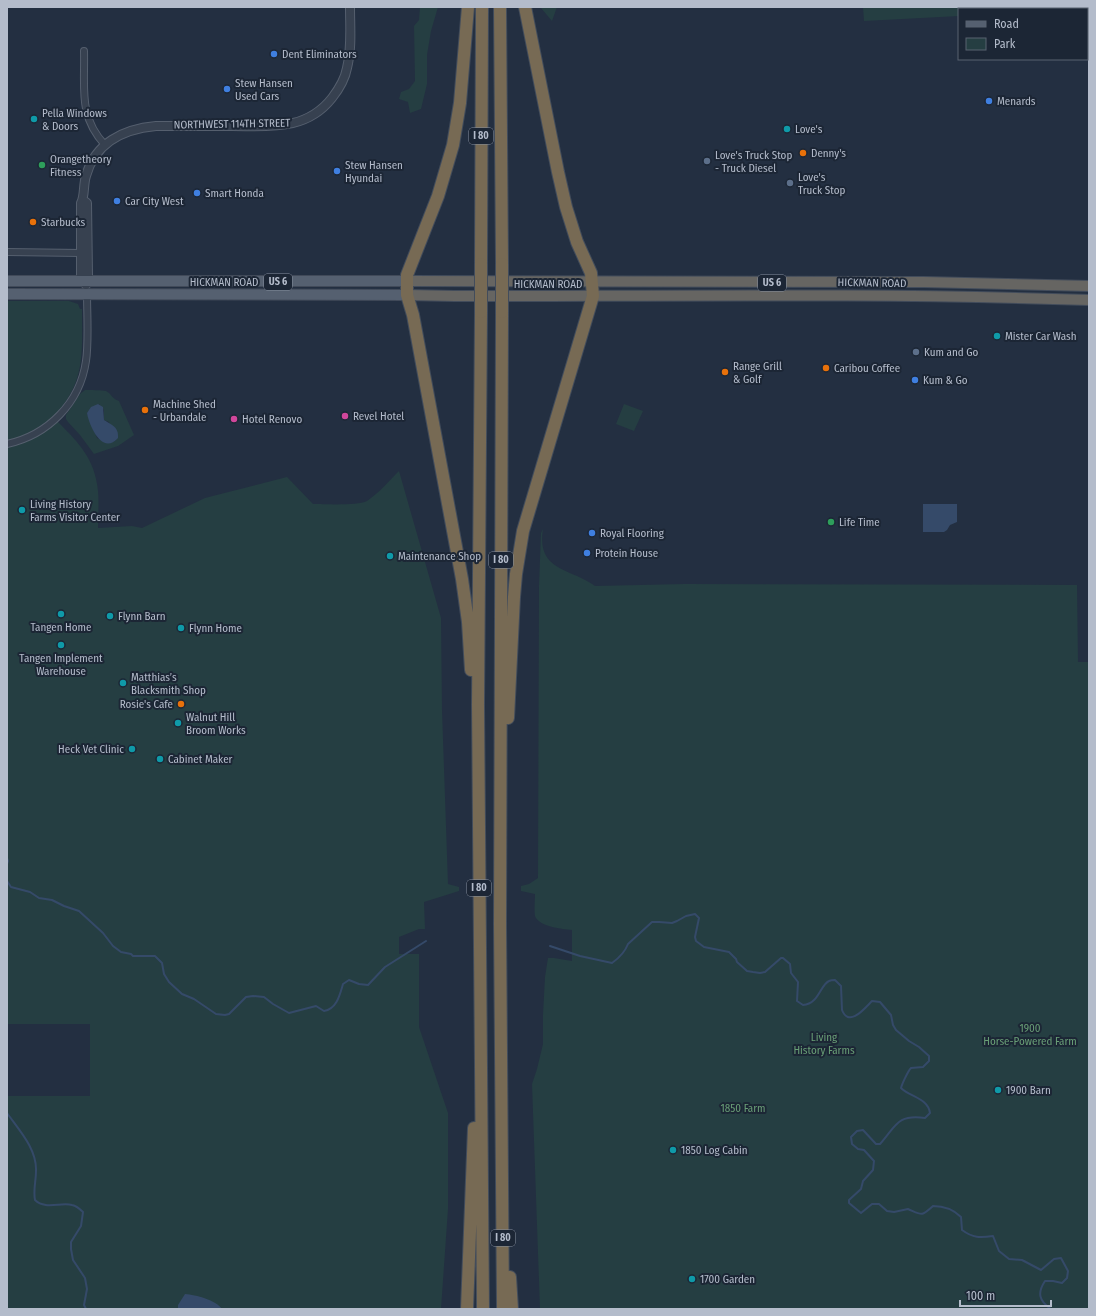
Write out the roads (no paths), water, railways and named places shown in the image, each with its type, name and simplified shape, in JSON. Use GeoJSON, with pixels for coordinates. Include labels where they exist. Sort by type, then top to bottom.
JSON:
{"type":"FeatureCollection","features":[{"type":"Feature","properties":{"kind":"highway"},"geometry":{"type":"LineString","coordinates":[[468,7],[460,103],[453,145],[438,196],[407,275],[407,295],[414,315],[462,579],[468,622],[471,681],[478,705]]}},
{"type":"Feature","properties":{"kind":"highway","name":"I 80"},"geometry":{"type":"LineString","coordinates":[[482,7],[478,705],[483,1309]]}},
{"type":"Feature","properties":{"kind":"highway","name":"I 80"},"geometry":{"type":"LineString","coordinates":[[500,7],[502,264],[500,809],[503,1309]]}},
{"type":"Feature","properties":{"kind":"highway"},"geometry":{"type":"LineString","coordinates":[[500,809],[508,713],[514,597],[523,531],[593,296],[592,273],[577,242],[566,207],[525,7]]}},
{"type":"Feature","properties":{"kind":"highway","name":"HICKMAN ROAD"},"geometry":{"type":"LineString","coordinates":[[407,281],[924,282],[1089,286]]}},
{"type":"Feature","properties":{"kind":"highway"},"geometry":{"type":"LineString","coordinates":[[994,297],[1002,293],[1065,293],[1074,289],[1075,286]]}},
{"type":"Feature","properties":{"kind":"highway","name":"HICKMAN ROAD"},"geometry":{"type":"LineString","coordinates":[[407,295],[593,296],[716,294],[994,297],[1089,300]]}},
{"type":"Feature","properties":{"kind":"highway"},"geometry":{"type":"LineString","coordinates":[[1076,300],[1079,295],[1089,294]]}},
{"type":"Feature","properties":{"kind":"highway"},"geometry":{"type":"LineString","coordinates":[[467,1309],[474,1137],[481,1072]]}},
{"type":"Feature","properties":{"kind":"highway"},"geometry":{"type":"LineString","coordinates":[[502,1168],[512,1309]]}},
{"type":"Feature","properties":{"kind":"main road","name":"HICKMAN ROAD"},"geometry":{"type":"LineString","coordinates":[[7,281],[407,281]]}},
{"type":"Feature","properties":{"kind":"main road","name":"HICKMAN ROAD"},"geometry":{"type":"LineString","coordinates":[[7,294],[407,295]]}},
{"type":"Feature","properties":{"kind":"street","name":"NORTHWEST 114TH STREET"},"geometry":{"type":"LineString","coordinates":[[86,282],[81,275],[81,203],[83,200],[84,182],[87,172],[94,159],[105,145],[125,132],[143,127],[277,126],[299,122],[314,115],[329,101],[340,87],[344,78],[349,58],[350,7]]}},
{"type":"Feature","properties":{"kind":"street"},"geometry":{"type":"LineString","coordinates":[[84,51],[84,98],[86,113],[95,134],[105,145]]}},
{"type":"Feature","properties":{"kind":"street"},"geometry":{"type":"LineString","coordinates":[[7,444],[29,437],[59,417],[76,393],[86,362],[86,282],[88,275],[87,204],[83,200]]}},
{"type":"Feature","properties":{"kind":"street"},"geometry":{"type":"LineString","coordinates":[[7,252],[81,253]]}},
{"type":"Feature","properties":{"kind":"water"},"geometry":{"type":"Polygon","coordinates":[[[98,404],[103,407],[104,420],[116,428],[118,438],[112,443],[102,441],[97,437],[90,424],[87,413],[91,407],[98,404]]]}},
{"type":"Feature","properties":{"kind":"water"},"geometry":{"type":"Polygon","coordinates":[[[923,504],[957,504],[957,522],[950,525],[944,532],[923,532],[923,504]]]}},
{"type":"Feature","properties":{"kind":"water"},"geometry":{"type":"Polygon","coordinates":[[[185,1294],[211,1301],[222,1309],[178,1309],[178,1305],[185,1294]]]}},
{"type":"Feature","properties":{"kind":"waterway"},"geometry":{"type":"LineString","coordinates":[[7,858],[7,864]]}},
{"type":"Feature","properties":{"kind":"waterway"},"geometry":{"type":"LineString","coordinates":[[7,881],[11,887],[30,892],[39,898],[52,900],[79,911],[103,933],[113,946],[121,952],[131,954],[133,956],[155,956],[162,963],[164,974],[169,982],[182,994],[194,999],[216,1014],[229,1014],[246,997],[253,996],[264,997],[289,1013],[316,1006],[324,1011],[328,1010],[335,1004],[343,984],[349,980],[359,984],[368,985],[385,967],[426,941]]}},
{"type":"Feature","properties":{"kind":"waterway"},"geometry":{"type":"LineString","coordinates":[[550,946],[580,956],[612,963],[622,955],[628,944],[652,922],[672,923],[686,916],[695,914],[699,918],[695,937],[696,941],[704,947],[729,952],[747,971],[760,973],[765,972],[781,958],[783,958],[790,964],[791,973],[798,982],[797,1001],[803,1005],[813,1001],[823,986],[834,980],[841,986],[842,1010],[845,1015],[849,1017],[857,1015],[872,1001],[880,1002],[891,1015],[893,1025],[896,1030],[929,1056],[929,1061],[923,1067],[911,1068],[901,1088],[926,1104],[930,1113],[925,1118],[908,1118],[898,1123],[880,1144],[876,1144],[863,1130],[857,1131],[851,1137],[852,1144],[858,1149],[864,1150],[874,1161],[873,1170],[863,1181],[861,1189],[849,1200],[849,1203],[861,1213],[872,1204],[879,1204],[887,1211],[894,1212],[908,1209],[921,1214],[933,1206],[945,1207],[961,1217],[962,1230],[966,1233],[977,1237],[993,1236],[999,1251],[1009,1259],[1022,1260],[1041,1270],[1054,1259],[1061,1258],[1068,1271],[1067,1278],[1062,1283],[1045,1281],[1042,1285],[1040,1293],[1044,1303],[1051,1309]]}},
{"type":"Feature","properties":{"kind":"waterway"},"geometry":{"type":"LineString","coordinates":[[7,1113],[22,1133],[34,1155],[36,1163],[35,1200],[43,1205],[68,1204],[77,1207],[83,1212],[81,1226],[71,1242],[71,1249],[73,1260],[85,1278],[87,1289],[84,1305],[86,1309]]}},
{"type":"Feature","properties":{"kind":"place","name":"Dent Eliminators"},"geometry":{"type":"Point","coordinates":[274,54]}},
{"type":"Feature","properties":{"kind":"place","name":"Stew Hansen Used Cars"},"geometry":{"type":"Point","coordinates":[227,89]}},
{"type":"Feature","properties":{"kind":"place","name":"Menards"},"geometry":{"type":"Point","coordinates":[989,101]}},
{"type":"Feature","properties":{"kind":"place","name":"Pella Windows & Doors"},"geometry":{"type":"Point","coordinates":[34,119]}},
{"type":"Feature","properties":{"kind":"place","name":"Love's"},"geometry":{"type":"Point","coordinates":[787,129]}},
{"type":"Feature","properties":{"kind":"place","name":"Denny's"},"geometry":{"type":"Point","coordinates":[803,153]}},
{"type":"Feature","properties":{"kind":"place","name":"Love's Truck Stop - Truck Diesel"},"geometry":{"type":"Point","coordinates":[707,161]}},
{"type":"Feature","properties":{"kind":"place","name":"Orangetheory Fitness"},"geometry":{"type":"Point","coordinates":[42,165]}},
{"type":"Feature","properties":{"kind":"place","name":"Stew Hansen Hyundai"},"geometry":{"type":"Point","coordinates":[337,171]}},
{"type":"Feature","properties":{"kind":"place","name":"Love's Truck Stop"},"geometry":{"type":"Point","coordinates":[790,183]}},
{"type":"Feature","properties":{"kind":"place","name":"Smart Honda"},"geometry":{"type":"Point","coordinates":[197,193]}},
{"type":"Feature","properties":{"kind":"place","name":"Car City West"},"geometry":{"type":"Point","coordinates":[117,201]}},
{"type":"Feature","properties":{"kind":"place","name":"Starbucks"},"geometry":{"type":"Point","coordinates":[33,222]}},
{"type":"Feature","properties":{"kind":"place","name":"Mister Car Wash"},"geometry":{"type":"Point","coordinates":[997,336]}},
{"type":"Feature","properties":{"kind":"place","name":"Kum and Go"},"geometry":{"type":"Point","coordinates":[916,352]}},
{"type":"Feature","properties":{"kind":"place","name":"Caribou Coffee"},"geometry":{"type":"Point","coordinates":[826,368]}},
{"type":"Feature","properties":{"kind":"place","name":"Range Grill & Golf"},"geometry":{"type":"Point","coordinates":[725,372]}},
{"type":"Feature","properties":{"kind":"place","name":"Kum & Go"},"geometry":{"type":"Point","coordinates":[915,380]}},
{"type":"Feature","properties":{"kind":"place","name":"Machine Shed - Urbandale"},"geometry":{"type":"Point","coordinates":[145,410]}},
{"type":"Feature","properties":{"kind":"place","name":"Revel Hotel"},"geometry":{"type":"Point","coordinates":[345,416]}},
{"type":"Feature","properties":{"kind":"place","name":"Hotel Renovo"},"geometry":{"type":"Point","coordinates":[234,419]}},
{"type":"Feature","properties":{"kind":"place","name":"Living History Farms Visitor Center"},"geometry":{"type":"Point","coordinates":[22,510]}},
{"type":"Feature","properties":{"kind":"place","name":"Life Time"},"geometry":{"type":"Point","coordinates":[831,522]}},
{"type":"Feature","properties":{"kind":"place","name":"Royal Flooring"},"geometry":{"type":"Point","coordinates":[592,533]}},
{"type":"Feature","properties":{"kind":"place","name":"Protein House"},"geometry":{"type":"Point","coordinates":[587,553]}},
{"type":"Feature","properties":{"kind":"place","name":"Maintenance Shop"},"geometry":{"type":"Point","coordinates":[390,556]}},
{"type":"Feature","properties":{"kind":"place","name":"Tangen Home"},"geometry":{"type":"Point","coordinates":[61,614]}},
{"type":"Feature","properties":{"kind":"place","name":"Flynn Barn"},"geometry":{"type":"Point","coordinates":[110,616]}},
{"type":"Feature","properties":{"kind":"place","name":"Flynn Home"},"geometry":{"type":"Point","coordinates":[181,628]}},
{"type":"Feature","properties":{"kind":"place","name":"Tangen Implement Warehouse"},"geometry":{"type":"Point","coordinates":[61,645]}},
{"type":"Feature","properties":{"kind":"place","name":"Matthias’s Blacksmith Shop"},"geometry":{"type":"Point","coordinates":[123,683]}},
{"type":"Feature","properties":{"kind":"place","name":"Rosie's Cafe"},"geometry":{"type":"Point","coordinates":[181,704]}},
{"type":"Feature","properties":{"kind":"place","name":"Walnut Hill Broom Works"},"geometry":{"type":"Point","coordinates":[178,723]}},
{"type":"Feature","properties":{"kind":"place","name":"Heck Vet Clinic"},"geometry":{"type":"Point","coordinates":[132,749]}},
{"type":"Feature","properties":{"kind":"place","name":"Cabinet Maker"},"geometry":{"type":"Point","coordinates":[160,759]}},
{"type":"Feature","properties":{"kind":"place","name":"1900 Barn"},"geometry":{"type":"Point","coordinates":[998,1090]}},
{"type":"Feature","properties":{"kind":"place","name":"1850 Log Cabin"},"geometry":{"type":"Point","coordinates":[673,1150]}},
{"type":"Feature","properties":{"kind":"place","name":"1700 Garden"},"geometry":{"type":"Point","coordinates":[692,1279]}},
{"type":"Feature","properties":{"kind":"park label","name":"1900 Horse-Powered Farm"},"geometry":{"type":"Point","coordinates":[1030,1034]}},
{"type":"Feature","properties":{"kind":"park label","name":"Living History Farms"},"geometry":{"type":"Point","coordinates":[824,1043]}},
{"type":"Feature","properties":{"kind":"park label","name":"1850 Farm"},"geometry":{"type":"Point","coordinates":[743,1108]}}]}
